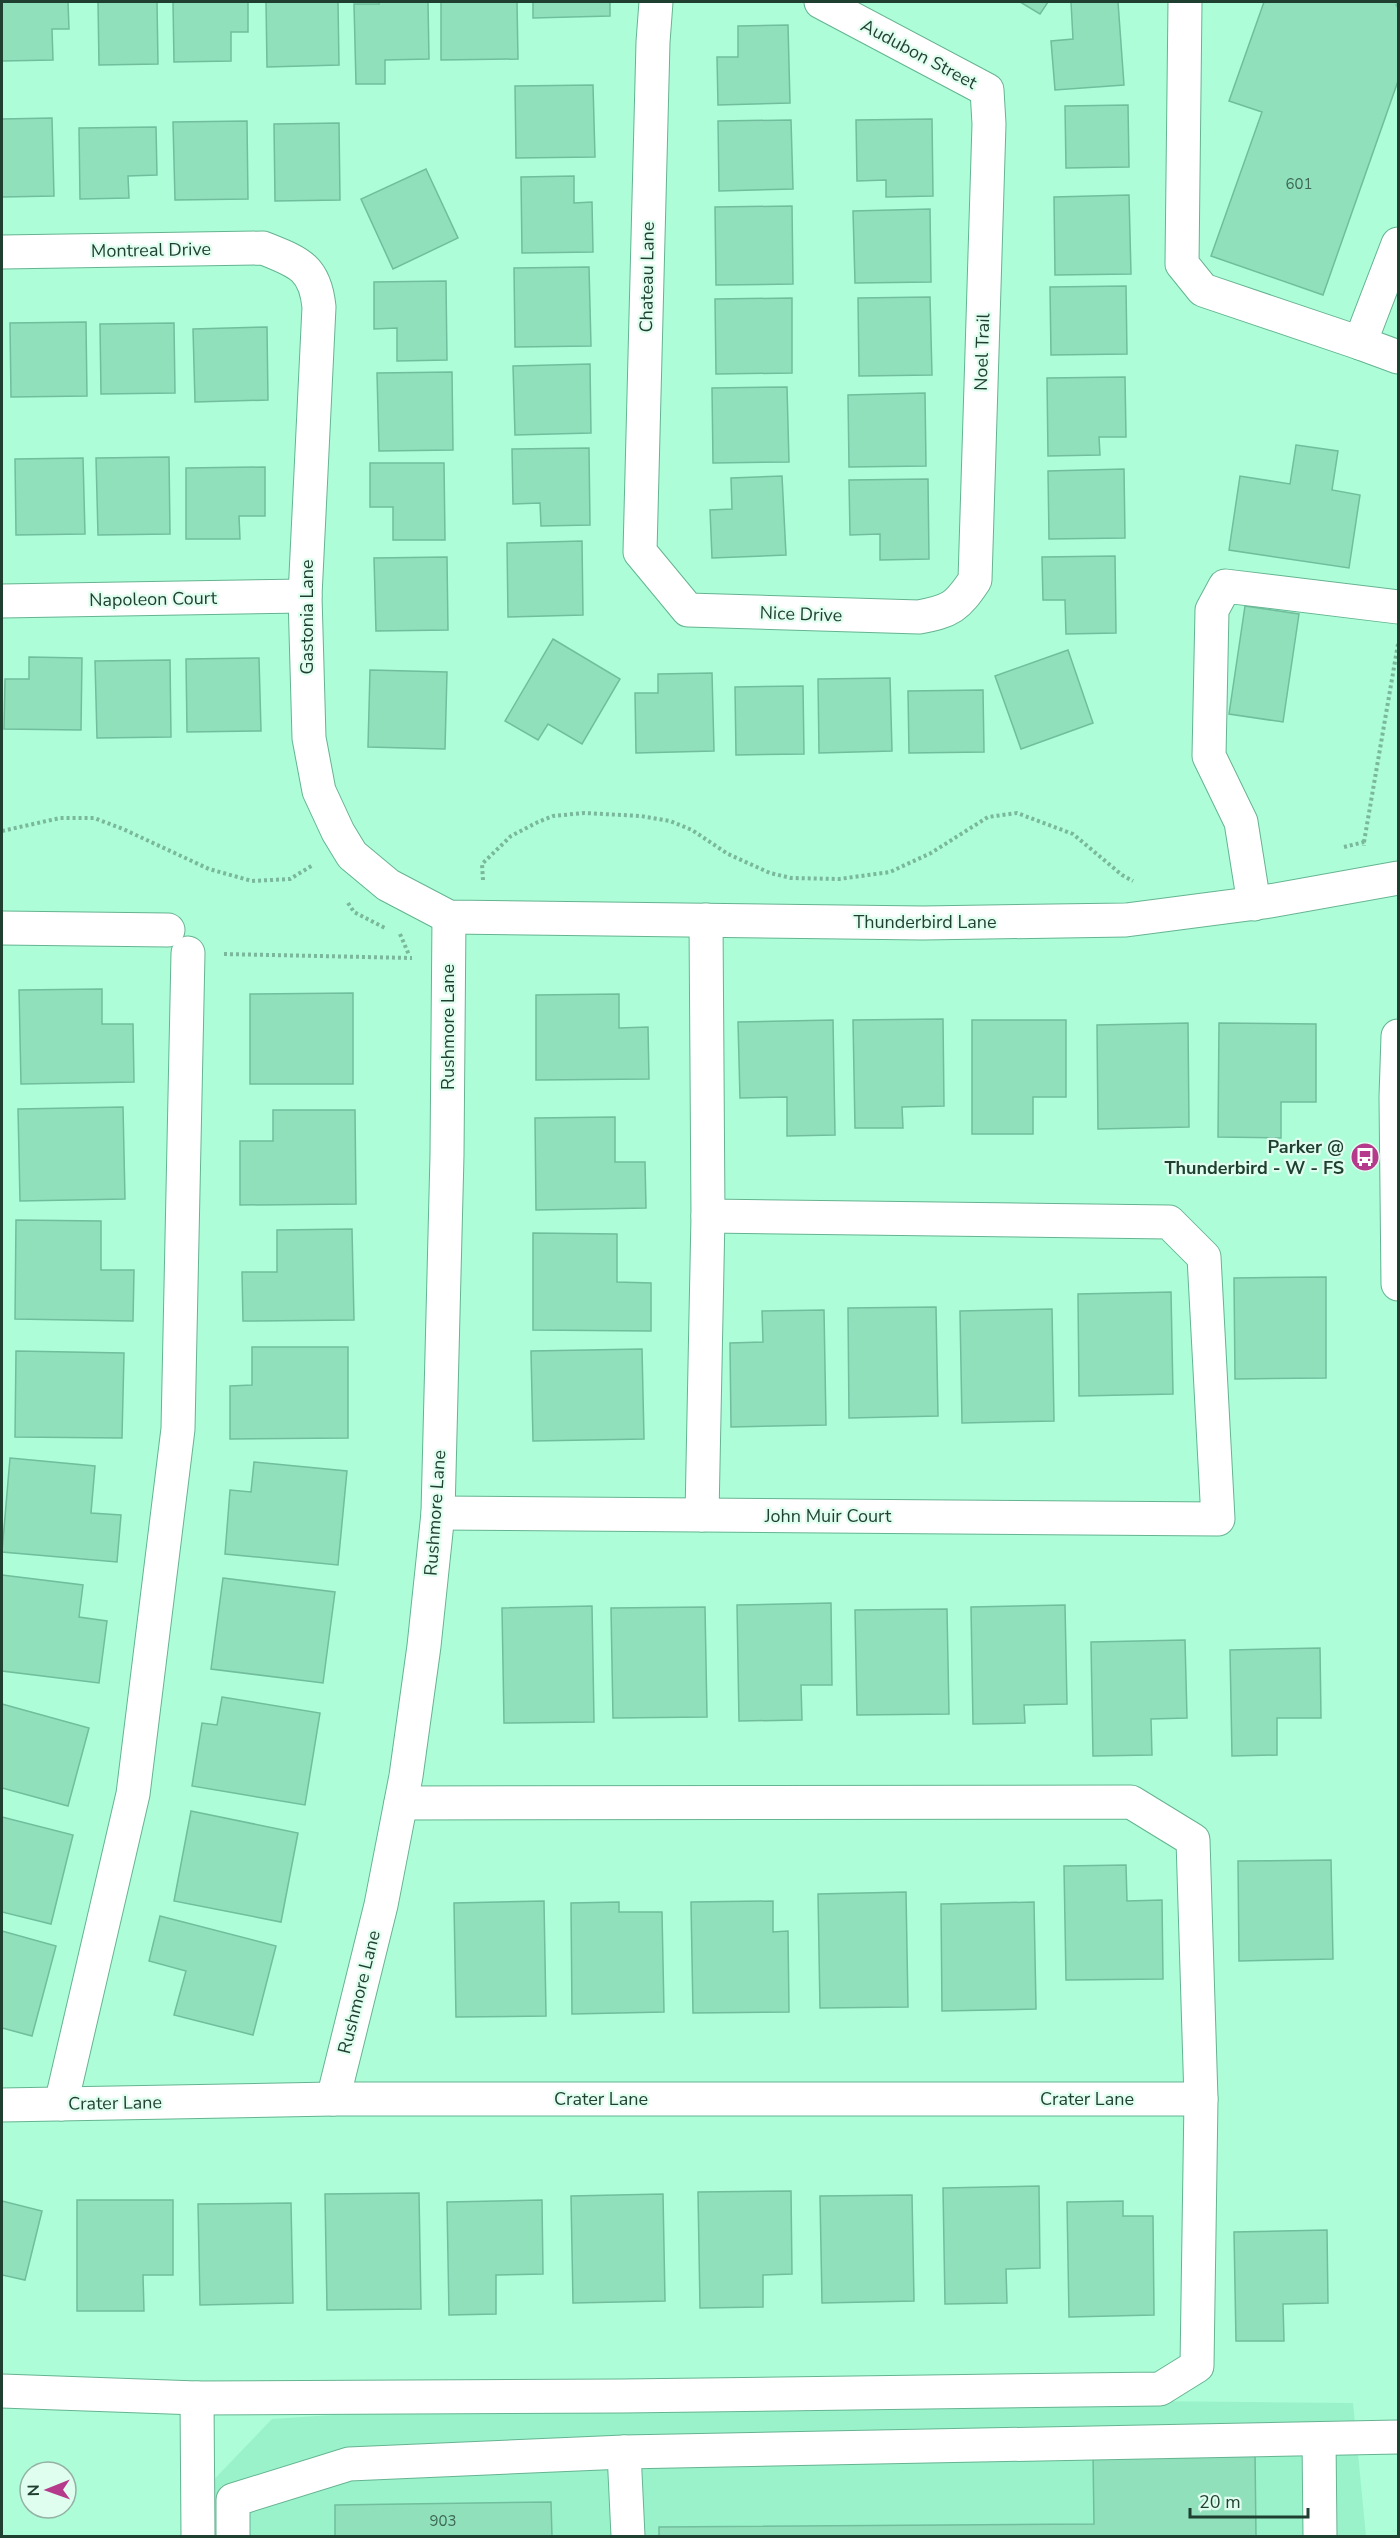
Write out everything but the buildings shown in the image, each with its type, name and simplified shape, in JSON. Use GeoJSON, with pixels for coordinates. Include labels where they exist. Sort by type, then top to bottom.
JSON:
{"type":"FeatureCollection","features":[{"type":"Feature","properties":{"kind":"street","name":"Chateau Lane"},"geometry":{"type":"LineString","coordinates":[[640,552],[653,42],[656,2]]}},
{"type":"Feature","properties":{"kind":"street","name":"Audubon Street"},"geometry":{"type":"LineString","coordinates":[[822,2],[987,90],[989,124]]}},
{"type":"Feature","properties":{"kind":"street"},"geometry":{"type":"LineString","coordinates":[[1185,2],[1182,264],[1203,290],[1398,357]]}},
{"type":"Feature","properties":{"kind":"street","name":"Noel Trail"},"geometry":{"type":"LineString","coordinates":[[975,580],[989,124]]}},
{"type":"Feature","properties":{"kind":"street"},"geometry":{"type":"LineString","coordinates":[[1360,343],[1398,244]]}},
{"type":"Feature","properties":{"kind":"street","name":"Montreal Drive"},"geometry":{"type":"LineString","coordinates":[[2,252],[263,248],[297,262]]}},
{"type":"Feature","properties":{"kind":"street","name":"Gastonia Lane"},"geometry":{"type":"LineString","coordinates":[[297,262],[316,285],[319,307],[305,596],[309,738],[320,791],[352,855],[388,885],[449,917]]}},
{"type":"Feature","properties":{"kind":"street","name":"Nice Drive"},"geometry":{"type":"LineString","coordinates":[[640,552],[688,610],[920,617],[941,613],[960,602],[975,580]]}},
{"type":"Feature","properties":{"kind":"street"},"geometry":{"type":"LineString","coordinates":[[1254,904],[1241,822],[1209,756],[1212,610],[1225,586],[1398,607]]}},
{"type":"Feature","properties":{"kind":"street","name":"Napoleon Court"},"geometry":{"type":"LineString","coordinates":[[2,601],[305,596]]}},
{"type":"Feature","properties":{"kind":"street","name":"Thunderbird Lane"},"geometry":{"type":"LineString","coordinates":[[449,917],[924,923],[1125,920],[1254,904],[1398,878]]}},
{"type":"Feature","properties":{"kind":"street","name":"Rushmore Lane"},"geometry":{"type":"LineString","coordinates":[[333,2099],[381,1905],[401,1803],[424,1646],[438,1513],[447,1155],[449,917]]}},
{"type":"Feature","properties":{"kind":"street"},"geometry":{"type":"LineString","coordinates":[[702,1515],[708,1216],[706,921]]}},
{"type":"Feature","properties":{"kind":"street"},"geometry":{"type":"LineString","coordinates":[[2,928],[178,942],[178,1429],[133,1794],[61,2104]]}},
{"type":"Feature","properties":{"kind":"street"},"geometry":{"type":"LineString","coordinates":[[1398,1036],[1396,1097],[1398,1284]]}},
{"type":"Feature","properties":{"kind":"street","name":"John Muir Court"},"geometry":{"type":"LineString","coordinates":[[438,1513],[1218,1520],[1204,1257],[1170,1222],[708,1216]]}},
{"type":"Feature","properties":{"kind":"street"},"geometry":{"type":"LineString","coordinates":[[2,2391],[197,2398],[622,2396],[1160,2389],[1197,2366],[1201,2099],[1193,1840],[1131,1802],[401,1803]]}},
{"type":"Feature","properties":{"kind":"street","name":"Crater Lane"},"geometry":{"type":"LineString","coordinates":[[2,2105],[333,2099],[1201,2099]]}},
{"type":"Feature","properties":{"kind":"street"},"geometry":{"type":"LineString","coordinates":[[197,2398],[198,2536]]}},
{"type":"Feature","properties":{"kind":"street"},"geometry":{"type":"LineString","coordinates":[[233,2536],[232,2500],[349,2464],[624,2452],[1398,2437]]}},
{"type":"Feature","properties":{"kind":"street"},"geometry":{"type":"LineString","coordinates":[[1319,2439],[1320,2536]]}},
{"type":"Feature","properties":{"kind":"street"},"geometry":{"type":"LineString","coordinates":[[624,2452],[628,2536]]}},
{"type":"Feature","properties":{"kind":"path"},"geometry":{"type":"LineString","coordinates":[[1363,885],[1364,842],[1398,640]]}},
{"type":"Feature","properties":{"kind":"path"},"geometry":{"type":"LineString","coordinates":[[482,864],[511,836],[538,822],[553,816],[584,813],[641,816],[670,821],[692,830],[728,854],[770,873],[791,878],[839,879],[890,872],[931,853],[988,817],[1017,813],[1073,834],[1122,875],[1135,882],[1142,881]]}},
{"type":"Feature","properties":{"kind":"path"},"geometry":{"type":"LineString","coordinates":[[2,831],[60,818],[94,818],[209,869],[252,881],[290,879],[312,864],[320,871]]}},
{"type":"Feature","properties":{"kind":"path"},"geometry":{"type":"LineString","coordinates":[[1334,850],[1364,842]]}},
{"type":"Feature","properties":{"kind":"path"},"geometry":{"type":"LineString","coordinates":[[345,899],[354,912],[389,930]]}},
{"type":"Feature","properties":{"kind":"path"},"geometry":{"type":"LineString","coordinates":[[178,942],[410,958],[405,942],[399,933]]}},
{"type":"Feature","properties":{"kind":"shaded area"},"geometry":{"type":"Polygon","coordinates":[[[622,2396],[1353,2403],[1366,2536],[202,2536],[202,2492],[272,2419],[622,2396]]]}},
{"type":"Feature","properties":{"kind":"place","name":"Parker @ Thunderbird - W - FS"},"geometry":{"type":"Point","coordinates":[1365,1157]}}]}
